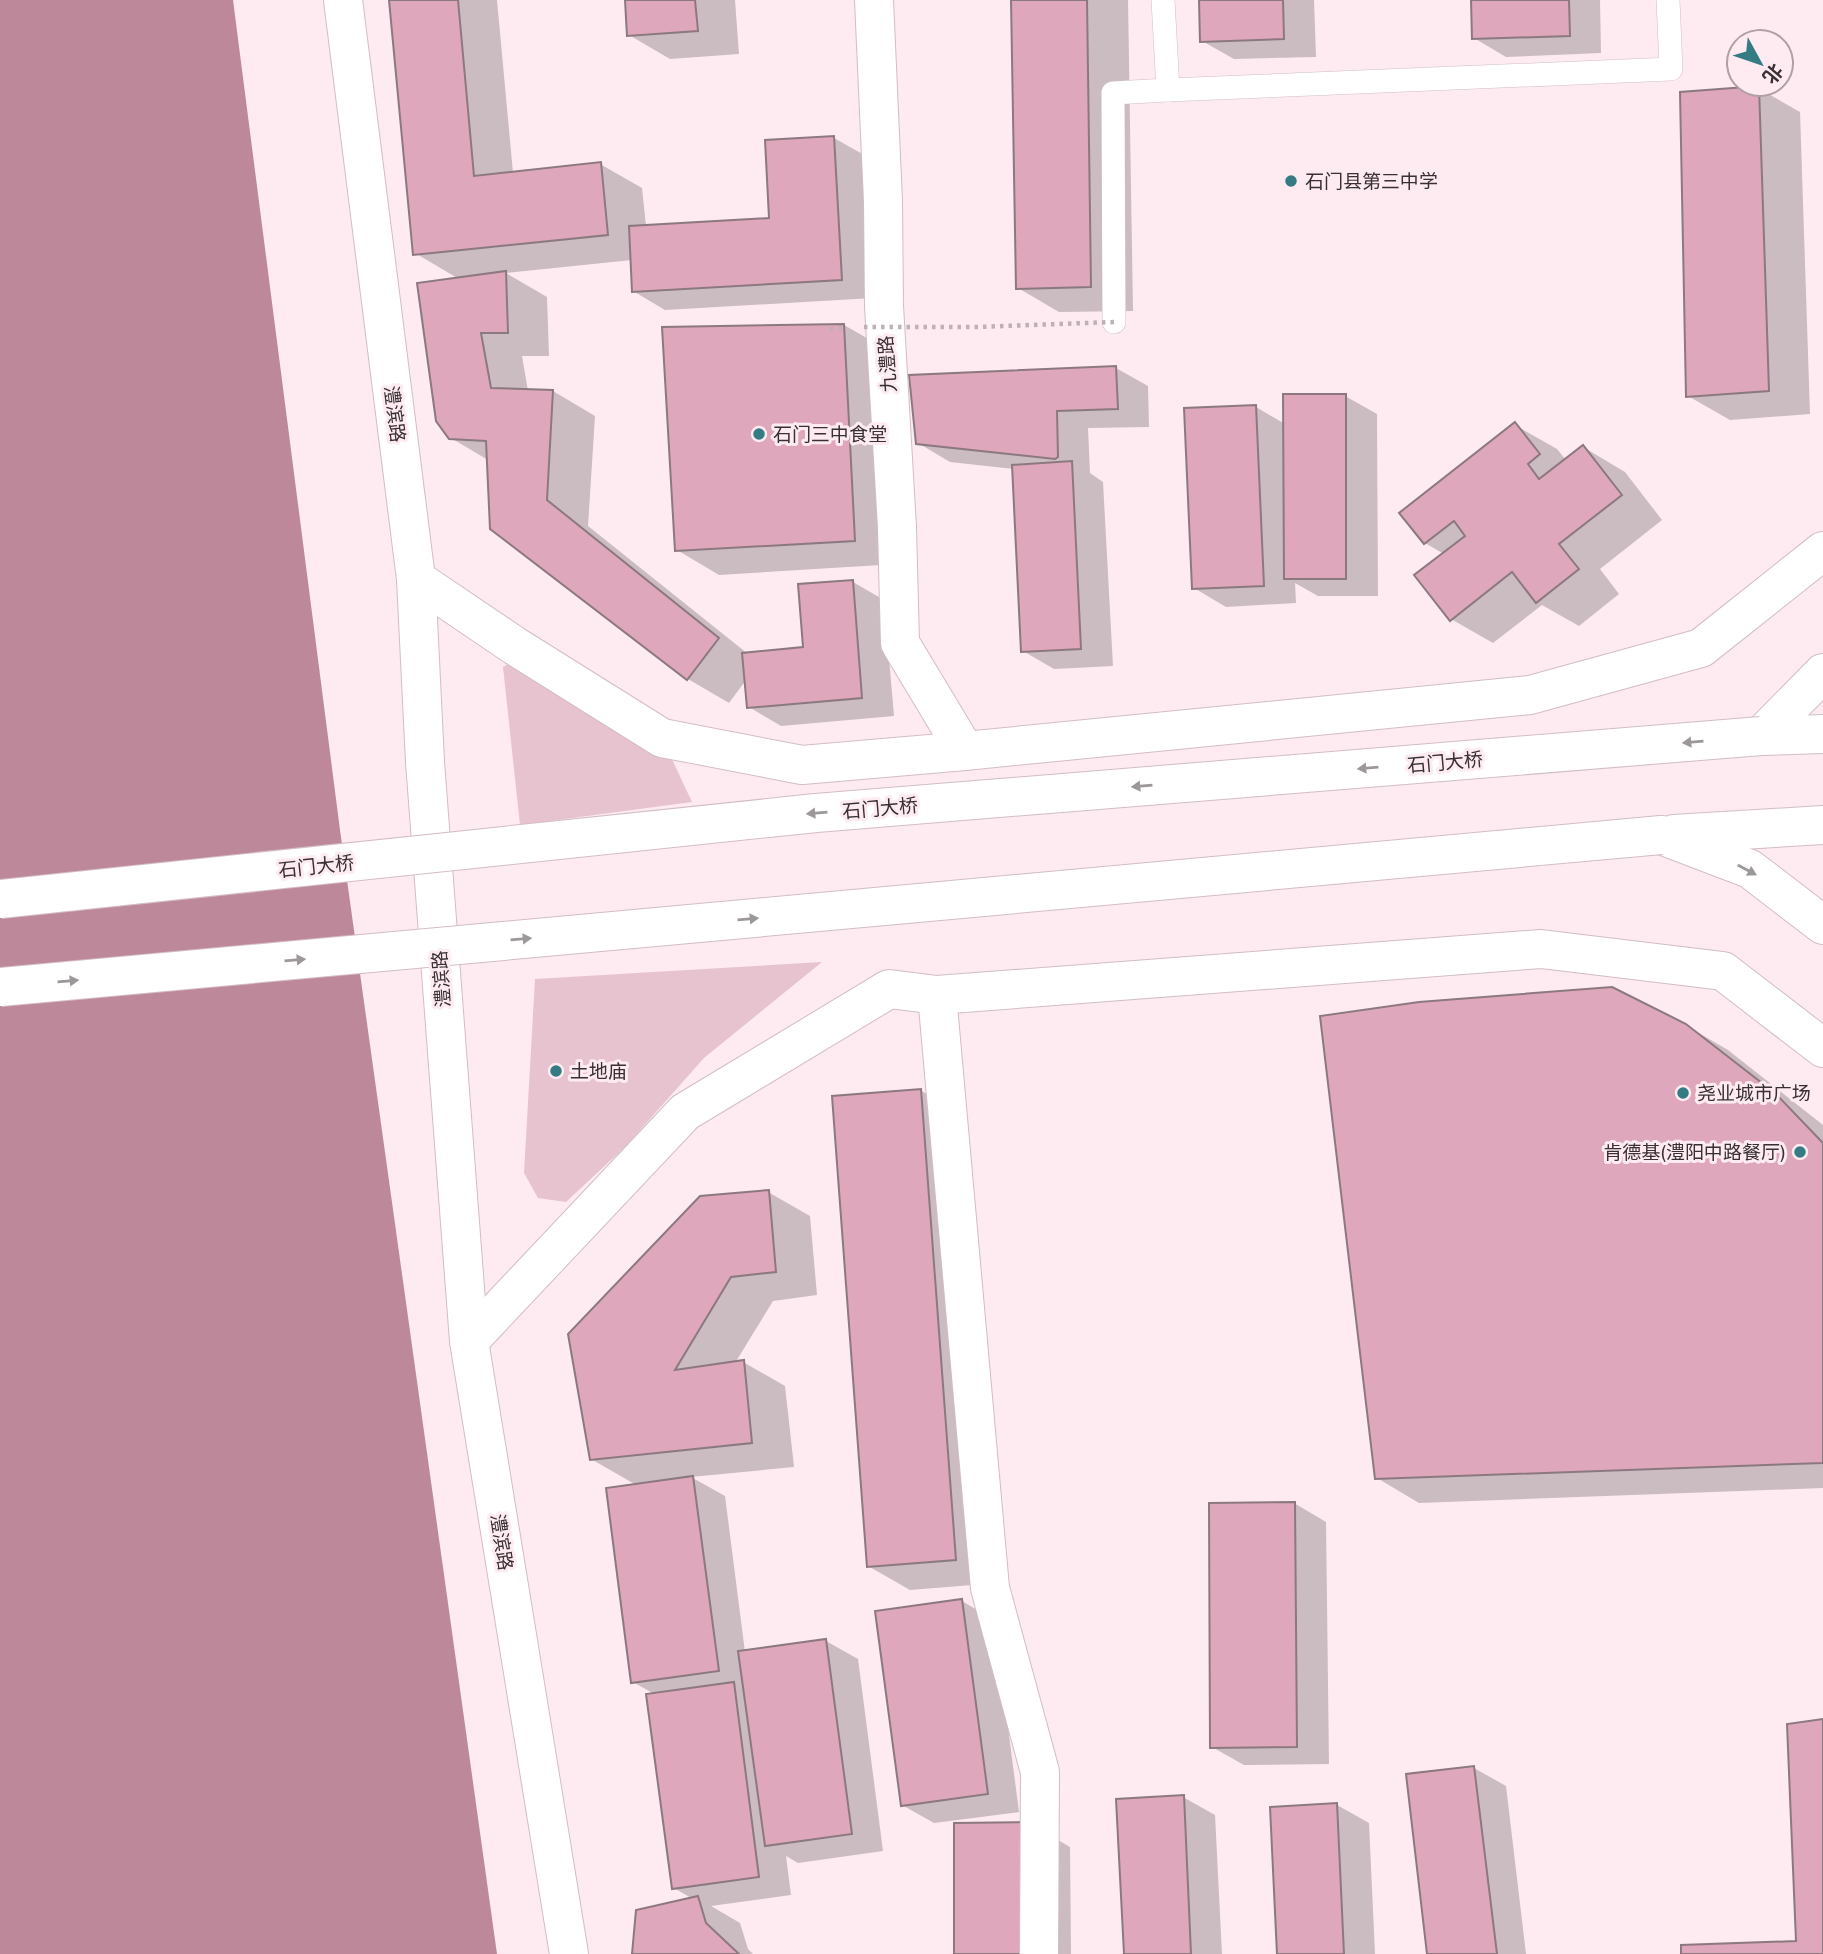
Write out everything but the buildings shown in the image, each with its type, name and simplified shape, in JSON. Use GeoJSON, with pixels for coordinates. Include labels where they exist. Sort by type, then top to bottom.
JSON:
{"type":"FeatureCollection","features":[{"type":"Feature","properties":{"kind":"street","name":"澧滨路"},"geometry":{"type":"LineString","coordinates":[[343,0],[416,579],[425,762],[469,1340],[569,1954]]}},
{"type":"Feature","properties":{"kind":"street","name":"九澧路"},"geometry":{"type":"LineString","coordinates":[[874,0],[883,201],[884,306],[898,527],[900,643],[965,751]]}},
{"type":"Feature","properties":{"kind":"street"},"geometry":{"type":"LineString","coordinates":[[416,579],[514,646],[662,738],[802,765],[1530,695],[1701,648],[1823,551]]}},
{"type":"Feature","properties":{"kind":"street"},"geometry":{"type":"LineString","coordinates":[[1761,736],[1823,673]]}},
{"type":"Feature","properties":{"kind":"street","name":"石门大桥"},"geometry":{"type":"LineString","coordinates":[[0,899],[816,813],[1761,736],[1823,734]]}},
{"type":"Feature","properties":{"kind":"street"},"geometry":{"type":"LineString","coordinates":[[0,987],[1661,835],[1823,825]]}},
{"type":"Feature","properties":{"kind":"street"},"geometry":{"type":"LineString","coordinates":[[1661,835],[1749,869],[1823,925]]}},
{"type":"Feature","properties":{"kind":"street"},"geometry":{"type":"LineString","coordinates":[[469,1340],[685,1112],[889,989],[937,995],[1541,949],[1723,971],[1823,1048]]}},
{"type":"Feature","properties":{"kind":"street"},"geometry":{"type":"LineString","coordinates":[[937,995],[990,1588],[1040,1772],[1039,1954]]}},
{"type":"Feature","properties":{"kind":"lane"},"geometry":{"type":"LineString","coordinates":[[1163,0],[1168,90]]}},
{"type":"Feature","properties":{"kind":"lane"},"geometry":{"type":"LineString","coordinates":[[1114,322],[1113,93],[1671,69],[1668,0]]}},
{"type":"Feature","properties":{"kind":"path"},"geometry":{"type":"LineString","coordinates":[[864,327],[977,327],[1114,322]]}},
{"type":"Feature","properties":{"kind":"shaded area"},"geometry":{"type":"Polygon","coordinates":[[[0,0],[233,0],[340,830],[497,1954],[0,1954],[0,0]]]}},
{"type":"Feature","properties":{"kind":"shaded area"},"geometry":{"type":"Polygon","coordinates":[[[517,659],[662,738],[692,802],[520,825],[503,667],[517,659]]]}},
{"type":"Feature","properties":{"kind":"shaded area"},"geometry":{"type":"Polygon","coordinates":[[[822,962],[704,1058],[625,1147],[566,1202],[538,1198],[524,1173],[535,979],[822,962]]]}},
{"type":"Feature","properties":{"kind":"place","name":"石门县第三中学"},"geometry":{"type":"Point","coordinates":[1291,181]}},
{"type":"Feature","properties":{"kind":"place","name":"石门三中食堂"},"geometry":{"type":"Point","coordinates":[759,434]}},
{"type":"Feature","properties":{"kind":"place","name":"土地庙"},"geometry":{"type":"Point","coordinates":[556,1071]}},
{"type":"Feature","properties":{"kind":"place","name":"尧业城市广场"},"geometry":{"type":"Point","coordinates":[1683,1093]}},
{"type":"Feature","properties":{"kind":"place","name":"肯德基(澧阳中路餐厅)"},"geometry":{"type":"Point","coordinates":[1800,1152]}}]}
